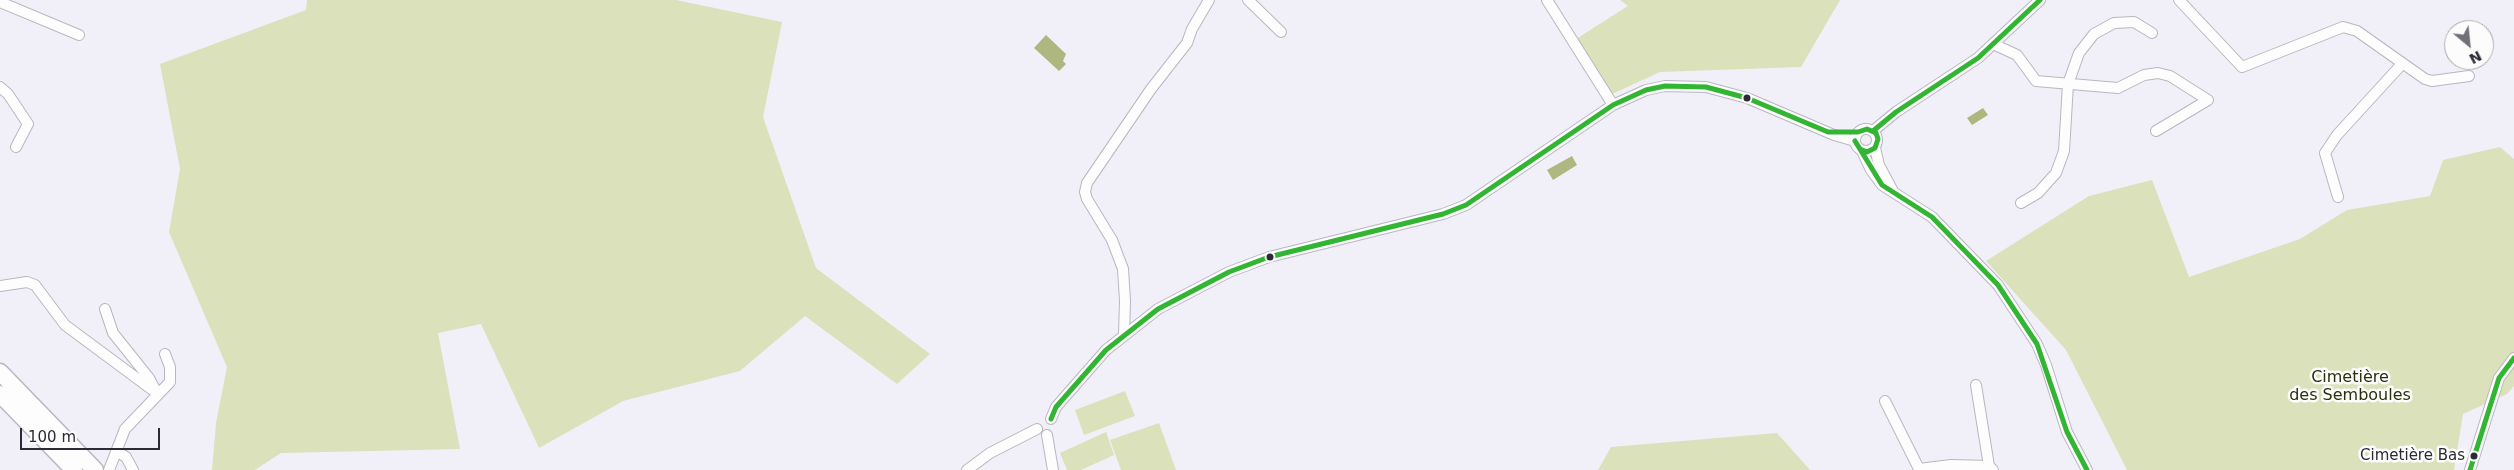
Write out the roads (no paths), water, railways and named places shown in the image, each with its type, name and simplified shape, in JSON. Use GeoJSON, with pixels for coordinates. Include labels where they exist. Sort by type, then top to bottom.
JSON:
{"type":"FeatureCollection","features":[{"type":"Feature","properties":{"kind":"main road"},"geometry":{"type":"LineString","coordinates":[[0,372],[95,470]]}},
{"type":"Feature","properties":{"kind":"main road"},"geometry":{"type":"LineString","coordinates":[[0,394],[74,470]]}},
{"type":"Feature","properties":{"kind":"street"},"geometry":{"type":"LineString","coordinates":[[1124,335],[1125,301],[1123,269],[1112,240],[1088,199],[1085,192],[1086,183],[1146,96],[1186,43],[1192,29],[1210,0]]}},
{"type":"Feature","properties":{"kind":"street"},"geometry":{"type":"LineString","coordinates":[[1248,0],[1281,32]]}},
{"type":"Feature","properties":{"kind":"street"},"geometry":{"type":"LineString","coordinates":[[1547,0],[1613,105]]}},
{"type":"Feature","properties":{"kind":"street"},"geometry":{"type":"LineString","coordinates":[[1873,131],[1896,112],[1970,63],[2040,0]]}},
{"type":"Feature","properties":{"kind":"street"},"geometry":{"type":"LineString","coordinates":[[2179,0],[2242,68],[2343,27],[2357,31],[2417,76],[2432,81],[2469,76]]}},
{"type":"Feature","properties":{"kind":"street"},"geometry":{"type":"LineString","coordinates":[[0,2],[79,35]]}},
{"type":"Feature","properties":{"kind":"street"},"geometry":{"type":"LineString","coordinates":[[2022,203],[2038,193],[2056,174],[2064,151],[2068,84],[2078,53],[2094,34],[2114,23],[2134,22],[2152,33]]}},
{"type":"Feature","properties":{"kind":"street"},"geometry":{"type":"LineString","coordinates":[[1993,44],[2017,55],[2036,81],[2118,88],[2144,75],[2158,73],[2170,76],[2208,100],[2156,131]]}},
{"type":"Feature","properties":{"kind":"street"},"geometry":{"type":"LineString","coordinates":[[2338,197],[2325,153],[2338,135],[2402,64]]}},
{"type":"Feature","properties":{"kind":"street"},"geometry":{"type":"LineString","coordinates":[[1050,420],[1063,400],[1106,350],[1158,309],[1250,264],[1336,239],[1442,214],[1466,205],[1613,105],[1646,90],[1665,86],[1706,87],[1747,98],[1828,132],[1857,137]]}},
{"type":"Feature","properties":{"kind":"street"},"geometry":{"type":"LineString","coordinates":[[0,88],[8,94],[28,124],[16,147]]}},
{"type":"Feature","properties":{"kind":"street"},"geometry":{"type":"LineString","coordinates":[[1894,194],[1879,165],[1875,148],[1878,139],[1873,131],[1864,129],[1857,137],[1857,147],[1862,151],[1871,170],[1882,185],[1894,194],[1932,217],[1998,285],[2037,344],[2046,365],[2067,432],[2086,470]]}},
{"type":"Feature","properties":{"kind":"street"},"geometry":{"type":"LineString","coordinates":[[1862,151],[1875,148]]}},
{"type":"Feature","properties":{"kind":"street"},"geometry":{"type":"LineString","coordinates":[[0,286],[26,282],[36,285],[65,325],[158,394]]}},
{"type":"Feature","properties":{"kind":"street"},"geometry":{"type":"LineString","coordinates":[[105,309],[113,333],[149,378],[158,394]]}},
{"type":"Feature","properties":{"kind":"street"},"geometry":{"type":"LineString","coordinates":[[110,466],[125,429],[170,382],[172,376],[165,354]]}},
{"type":"Feature","properties":{"kind":"street"},"geometry":{"type":"LineString","coordinates":[[2470,470],[2499,378],[2514,358]]}},
{"type":"Feature","properties":{"kind":"street"},"geometry":{"type":"LineString","coordinates":[[1885,400],[1919,468],[1950,465],[1991,468],[1976,385]]}},
{"type":"Feature","properties":{"kind":"street"},"geometry":{"type":"LineString","coordinates":[[967,470],[990,453],[1038,428],[1041,419],[1050,420]]}},
{"type":"Feature","properties":{"kind":"street"},"geometry":{"type":"LineString","coordinates":[[1050,420],[1054,427],[1048,434],[1053,470]]}},
{"type":"Feature","properties":{"kind":"street"},"geometry":{"type":"LineString","coordinates":[[1038,428],[1040,433],[1048,434]]}},
{"type":"Feature","properties":{"kind":"street"},"geometry":{"type":"LineString","coordinates":[[116,451],[126,457],[133,470]]}},
{"type":"Feature","properties":{"kind":"place","name":"Cimetière Bas"},"geometry":{"type":"Point","coordinates":[2474,456]}},
{"type":"Feature","properties":{"kind":"park label","name":"Cimetière des Semboules"},"geometry":{"type":"Point","coordinates":[2350,387]}}]}
